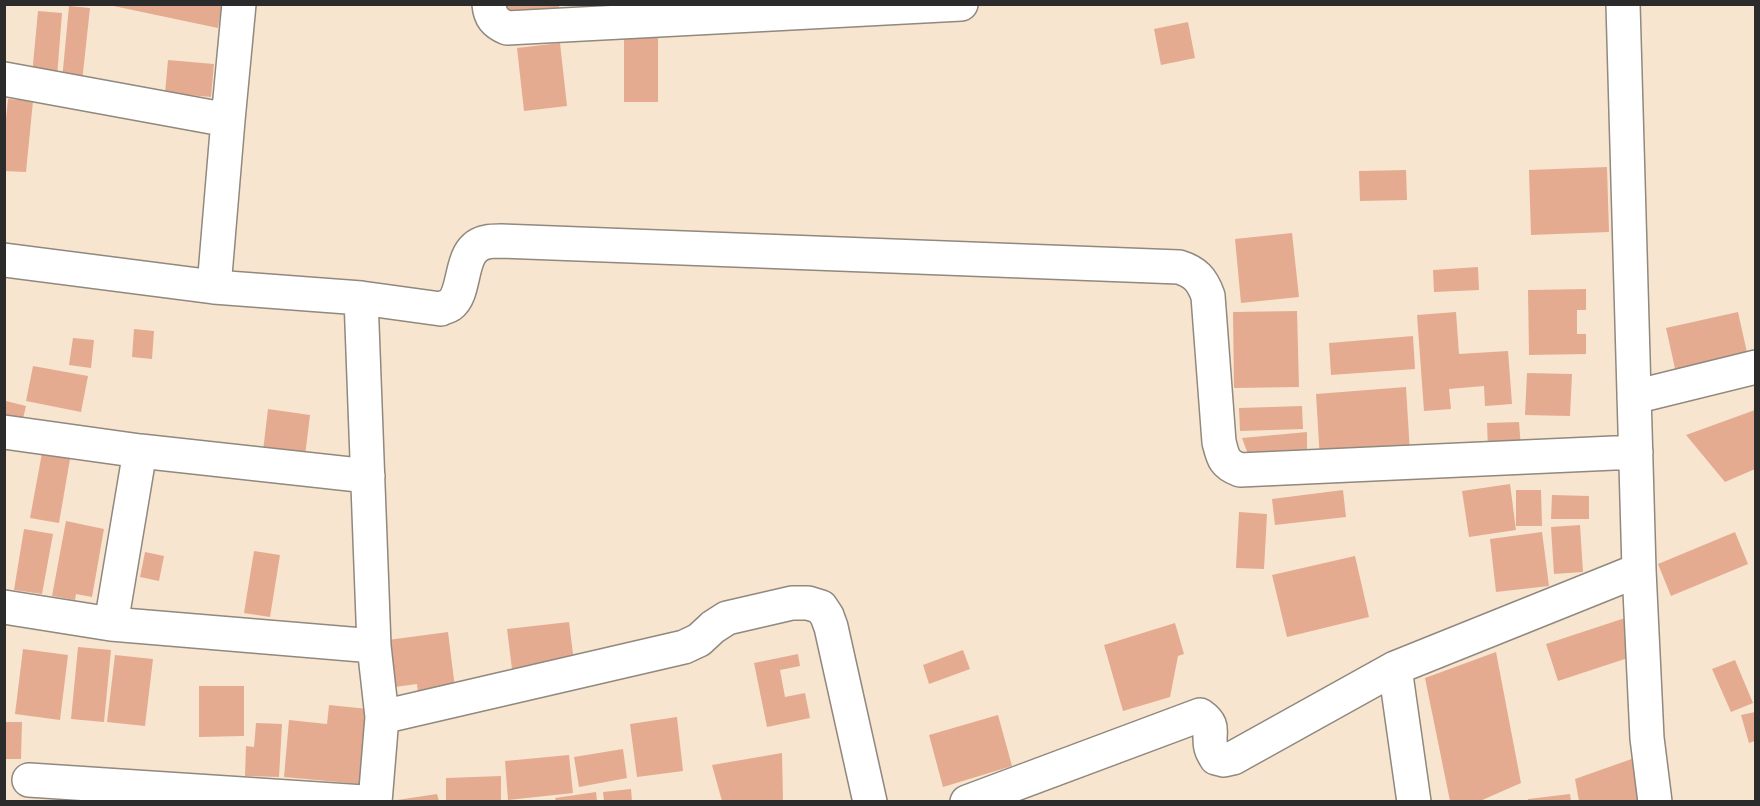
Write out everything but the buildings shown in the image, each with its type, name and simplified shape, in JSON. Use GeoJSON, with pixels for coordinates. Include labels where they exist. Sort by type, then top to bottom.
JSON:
{"type":"FeatureCollection","features":[{"type":"Feature","properties":{"kind":"street"},"geometry":{"type":"LineString","coordinates":[[214,287],[239,4]]}},
{"type":"Feature","properties":{"kind":"street"},"geometry":{"type":"LineString","coordinates":[[489,4],[493,19],[507,28],[961,4]]}},
{"type":"Feature","properties":{"kind":"street"},"geometry":{"type":"LineString","coordinates":[[1623,4],[1639,570],[1647,738],[1655,801]]}},
{"type":"Feature","properties":{"kind":"street"},"geometry":{"type":"LineString","coordinates":[[4,79],[228,120]]}},
{"type":"Feature","properties":{"kind":"street"},"geometry":{"type":"LineString","coordinates":[[4,260],[214,287],[361,298],[441,309],[451,304],[457,296],[465,263],[473,250],[484,242],[501,241],[1179,267],[1192,272],[1203,282],[1208,296],[1219,442],[1223,457],[1229,466],[1240,470],[1636,452]]}},
{"type":"Feature","properties":{"kind":"street"},"geometry":{"type":"LineString","coordinates":[[361,298],[374,646],[382,717],[375,801]]}},
{"type":"Feature","properties":{"kind":"street"},"geometry":{"type":"LineString","coordinates":[[1634,397],[1755,367]]}},
{"type":"Feature","properties":{"kind":"street"},"geometry":{"type":"LineString","coordinates":[[4,432],[140,451],[368,476]]}},
{"type":"Feature","properties":{"kind":"street"},"geometry":{"type":"LineString","coordinates":[[111,624],[140,451]]}},
{"type":"Feature","properties":{"kind":"street"},"geometry":{"type":"LineString","coordinates":[[967,801],[1200,715],[1211,727],[1211,748],[1216,758],[1224,760],[1233,758],[1395,668],[1639,570]]}},
{"type":"Feature","properties":{"kind":"street"},"geometry":{"type":"LineString","coordinates":[[382,717],[684,647],[699,640],[727,618],[792,603],[808,603],[821,607],[831,627],[870,801]]}},
{"type":"Feature","properties":{"kind":"street"},"geometry":{"type":"LineString","coordinates":[[4,607],[111,624],[374,646]]}},
{"type":"Feature","properties":{"kind":"street"},"geometry":{"type":"LineString","coordinates":[[1395,668],[1414,801]]}},
{"type":"Feature","properties":{"kind":"street"},"geometry":{"type":"LineString","coordinates":[[29,780],[364,801]]}}]}
